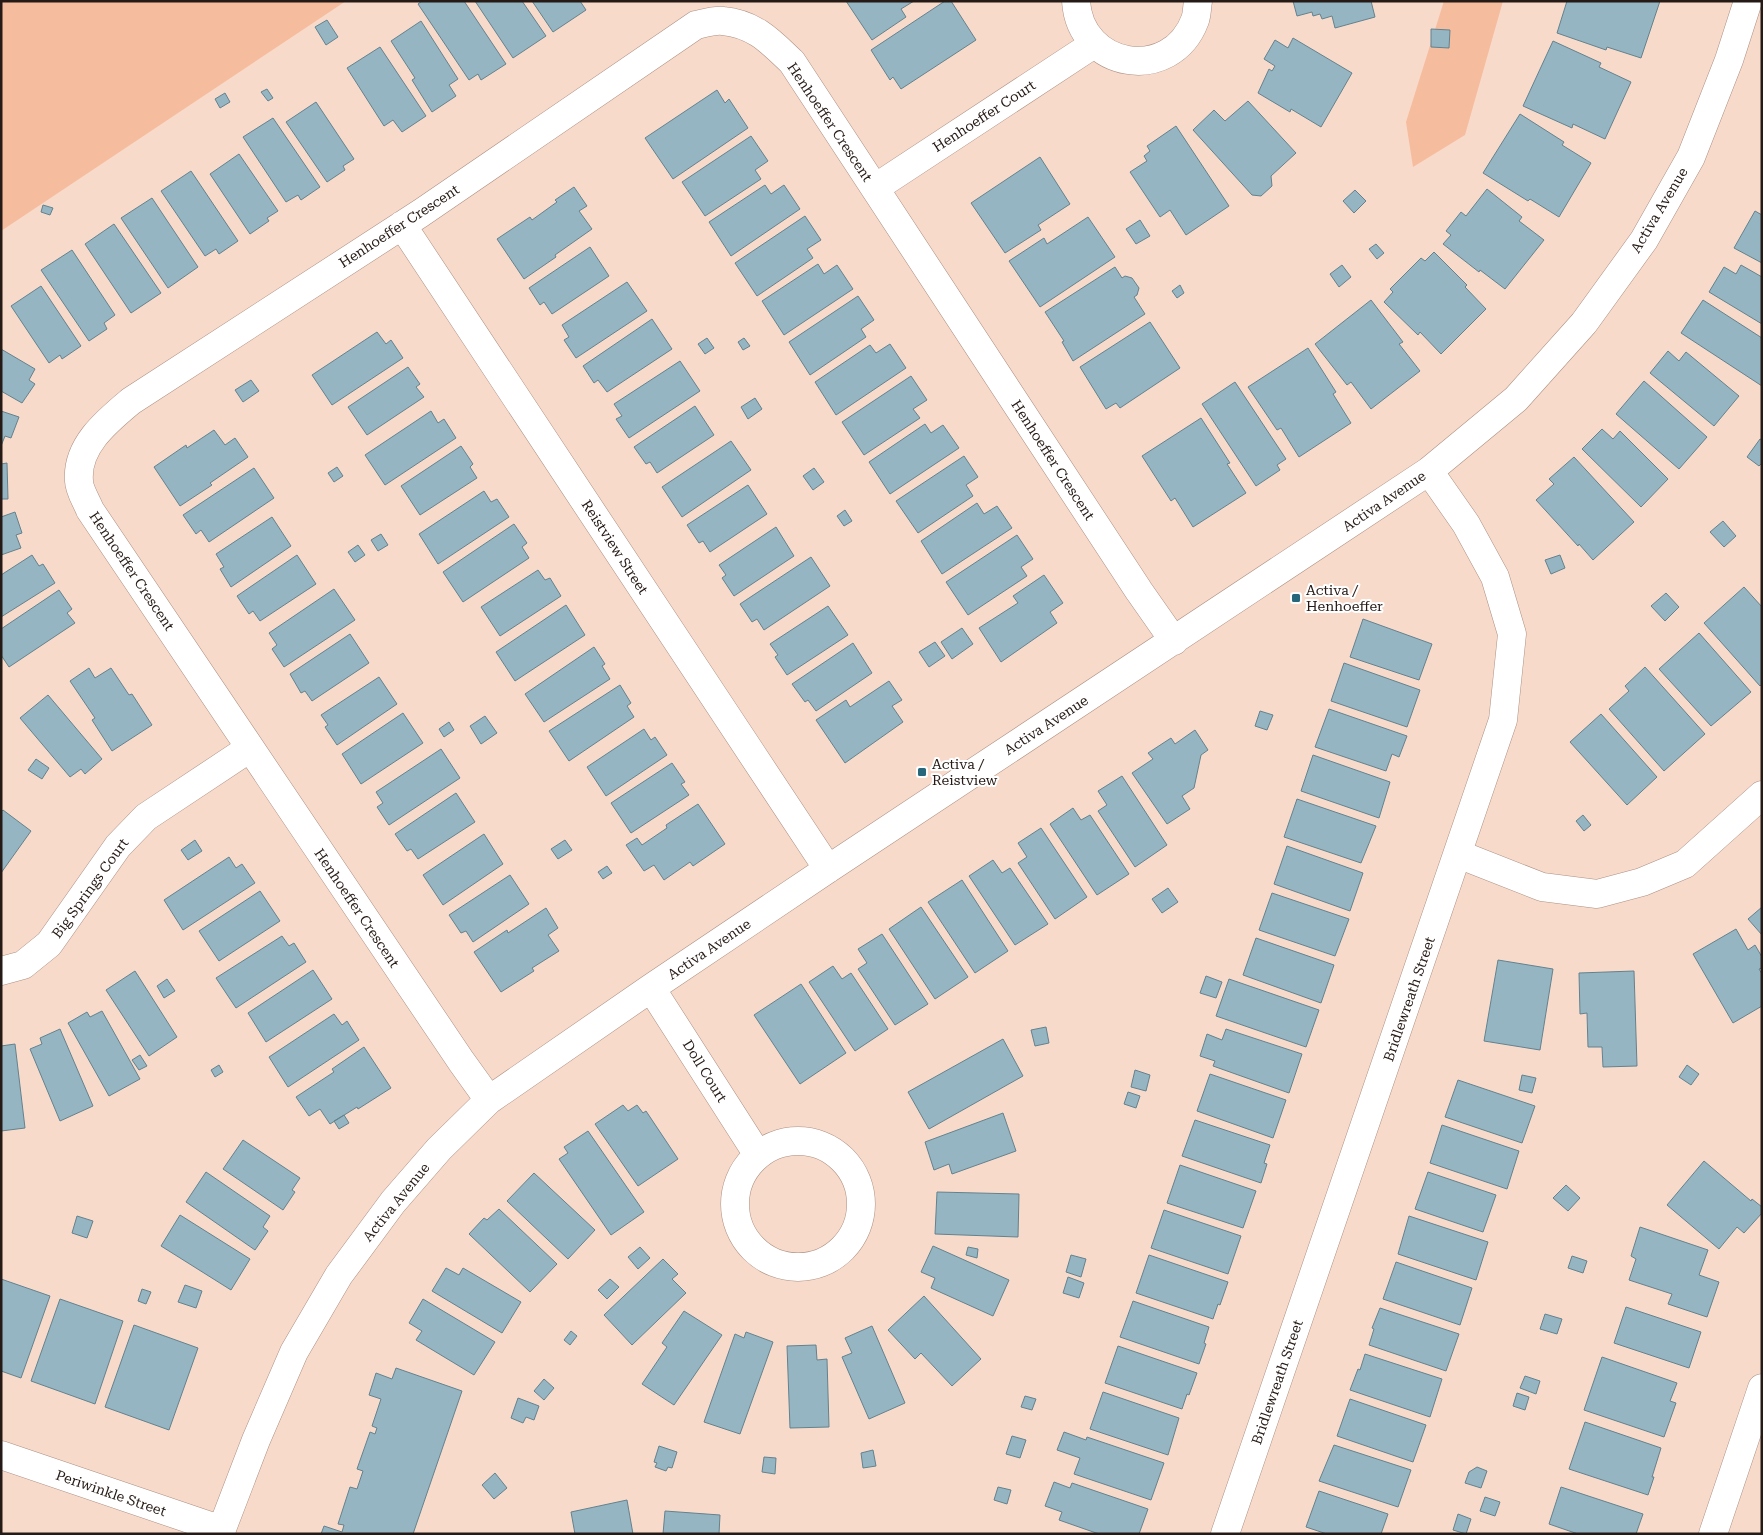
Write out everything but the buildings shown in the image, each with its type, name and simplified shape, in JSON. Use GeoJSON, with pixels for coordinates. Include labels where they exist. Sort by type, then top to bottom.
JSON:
{"type":"FeatureCollection","features":[{"type":"Feature","properties":{"kind":"street"},"geometry":{"type":"LineString","coordinates":[[1076,1],[1077,15],[1086,35],[1094,44],[1111,56],[1131,61],[1147,61],[1167,54],[1185,38],[1195,20],[1198,1]]}},
{"type":"Feature","properties":{"kind":"street","name":"Activa Avenue"},"geometry":{"type":"LineString","coordinates":[[221,1532],[256,1440],[294,1352],[339,1275],[404,1189],[439,1149],[489,1100],[828,869],[1429,471],[1516,399],[1584,323],[1644,240],[1691,157],[1729,60],[1748,1]]}},
{"type":"Feature","properties":{"kind":"street","name":"Henhoeffer Crescent"},"geometry":{"type":"LineString","coordinates":[[489,1100],[455,1053],[90,510],[79,482],[81,456],[102,424],[131,401],[402,225],[696,25],[722,21],[745,25],[765,36],[792,62],[1128,575],[1174,641]]}},
{"type":"Feature","properties":{"kind":"street","name":"Henhoeffer Court"},"geometry":{"type":"LineString","coordinates":[[875,188],[1094,44]]}},
{"type":"Feature","properties":{"kind":"street","name":"Reistview Street"},"geometry":{"type":"LineString","coordinates":[[402,225],[828,869]]}},
{"type":"Feature","properties":{"kind":"street","name":"Bridlewreath Street"},"geometry":{"type":"LineString","coordinates":[[1225,1534],[1504,720],[1512,634],[1495,577],[1466,524],[1429,471]]}},
{"type":"Feature","properties":{"kind":"street","name":"Big Springs Court"},"geometry":{"type":"LineString","coordinates":[[1,971],[23,966],[49,944],[118,846],[146,817],[250,748]]}},
{"type":"Feature","properties":{"kind":"street"},"geometry":{"type":"LineString","coordinates":[[1458,854],[1542,887],[1597,894],[1642,882],[1685,864],[1762,795]]}},
{"type":"Feature","properties":{"kind":"street","name":"Doll Court"},"geometry":{"type":"LineString","coordinates":[[651,988],[758,1155]]}},
{"type":"Feature","properties":{"kind":"street"},"geometry":{"type":"LineString","coordinates":[[786,1141],[808,1141],[829,1148],[845,1161],[857,1179],[862,1202],[859,1224],[849,1242],[833,1258],[815,1266],[793,1268],[766,1259],[749,1245],[737,1222],[734,1200],[743,1172],[758,1155],[786,1141]]}},
{"type":"Feature","properties":{"kind":"street"},"geometry":{"type":"LineString","coordinates":[[1713,1534],[1762,1388]]}},
{"type":"Feature","properties":{"kind":"street","name":"Periwinkle Street"},"geometry":{"type":"LineString","coordinates":[[1,1455],[221,1532]]}},
{"type":"Feature","properties":{"kind":"shaded area"},"geometry":{"type":"Polygon","coordinates":[[[1,1],[346,1],[1,231],[1,1]]]}},
{"type":"Feature","properties":{"kind":"shaded area"},"geometry":{"type":"Polygon","coordinates":[[[1444,1],[1503,1],[1465,135],[1413,167],[1406,122],[1444,1]]]}},
{"type":"Feature","properties":{"kind":"place","name":"Activa / Henhoeffer"},"geometry":{"type":"Point","coordinates":[1296,598]}},
{"type":"Feature","properties":{"kind":"place","name":"Activa / Reistview"},"geometry":{"type":"Point","coordinates":[922,772]}}]}
